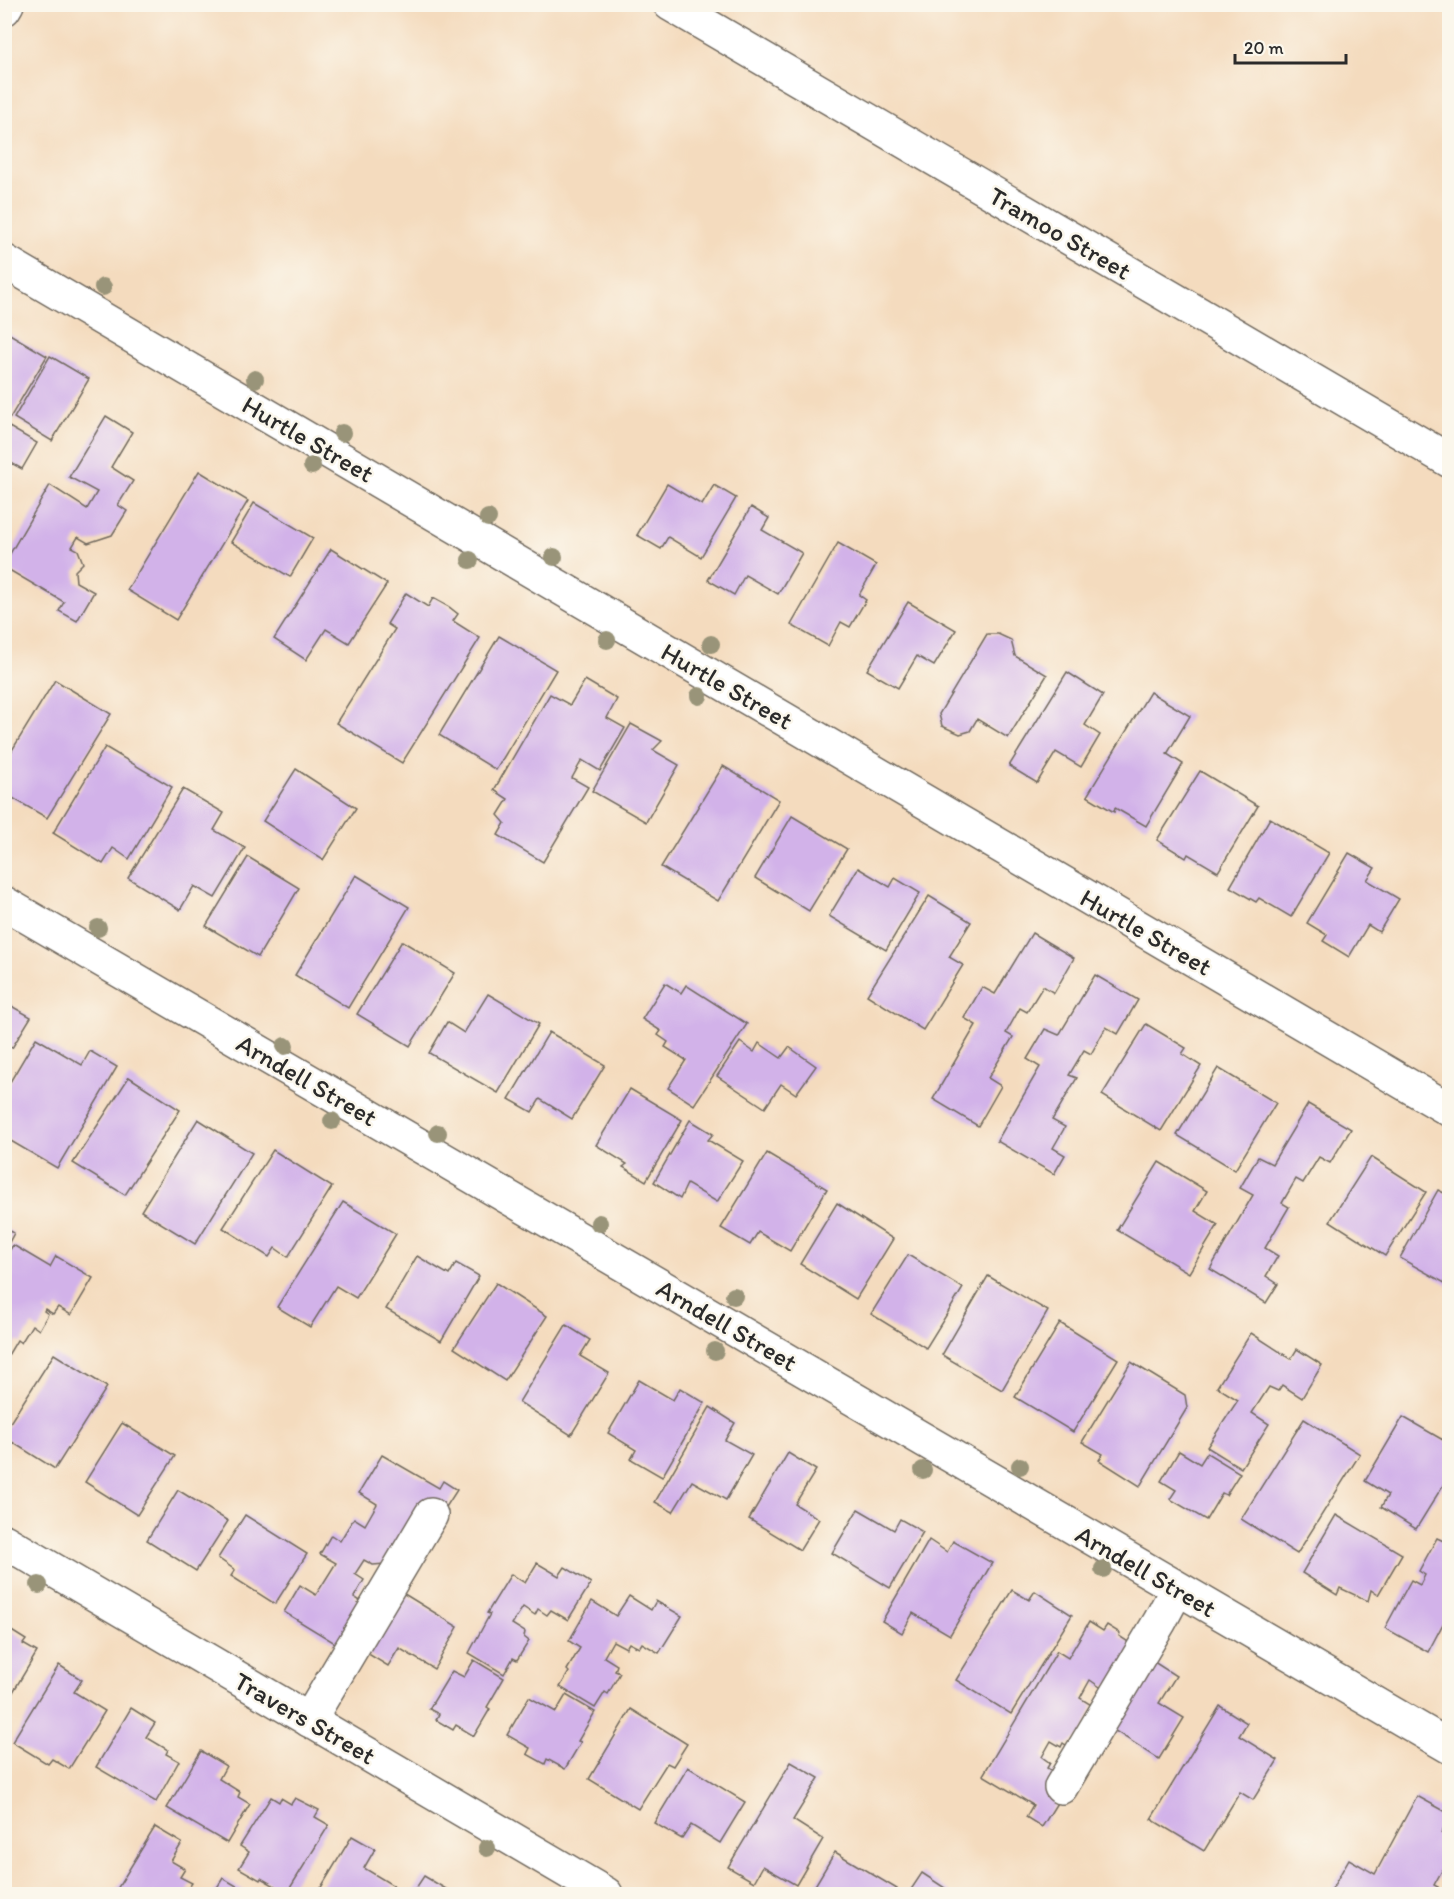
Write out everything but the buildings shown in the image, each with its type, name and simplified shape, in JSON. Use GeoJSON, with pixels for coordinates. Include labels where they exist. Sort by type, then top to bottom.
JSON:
{"type":"FeatureCollection","features":[{"type":"Feature","properties":{"kind":"street"},"geometry":{"type":"LineString","coordinates":[[4,9],[7,4]]}},
{"type":"Feature","properties":{"kind":"street","name":"Tramoo Street"},"geometry":{"type":"LineString","coordinates":[[670,4],[1449,461]]}},
{"type":"Feature","properties":{"kind":"street","name":"Hurtle Street"},"geometry":{"type":"LineString","coordinates":[[4,261],[1449,1110]]}},
{"type":"Feature","properties":{"kind":"street","name":"Arndell Street"},"geometry":{"type":"LineString","coordinates":[[4,903],[1449,1747]]}},
{"type":"Feature","properties":{"kind":"street"},"geometry":{"type":"LineString","coordinates":[[309,1720],[431,1515]]}},
{"type":"Feature","properties":{"kind":"street","name":"Travers Street"},"geometry":{"type":"LineString","coordinates":[[4,1541],[606,1894]]}},
{"type":"Feature","properties":{"kind":"street"},"geometry":{"type":"LineString","coordinates":[[1061,1787],[1177,1589]]}}]}
